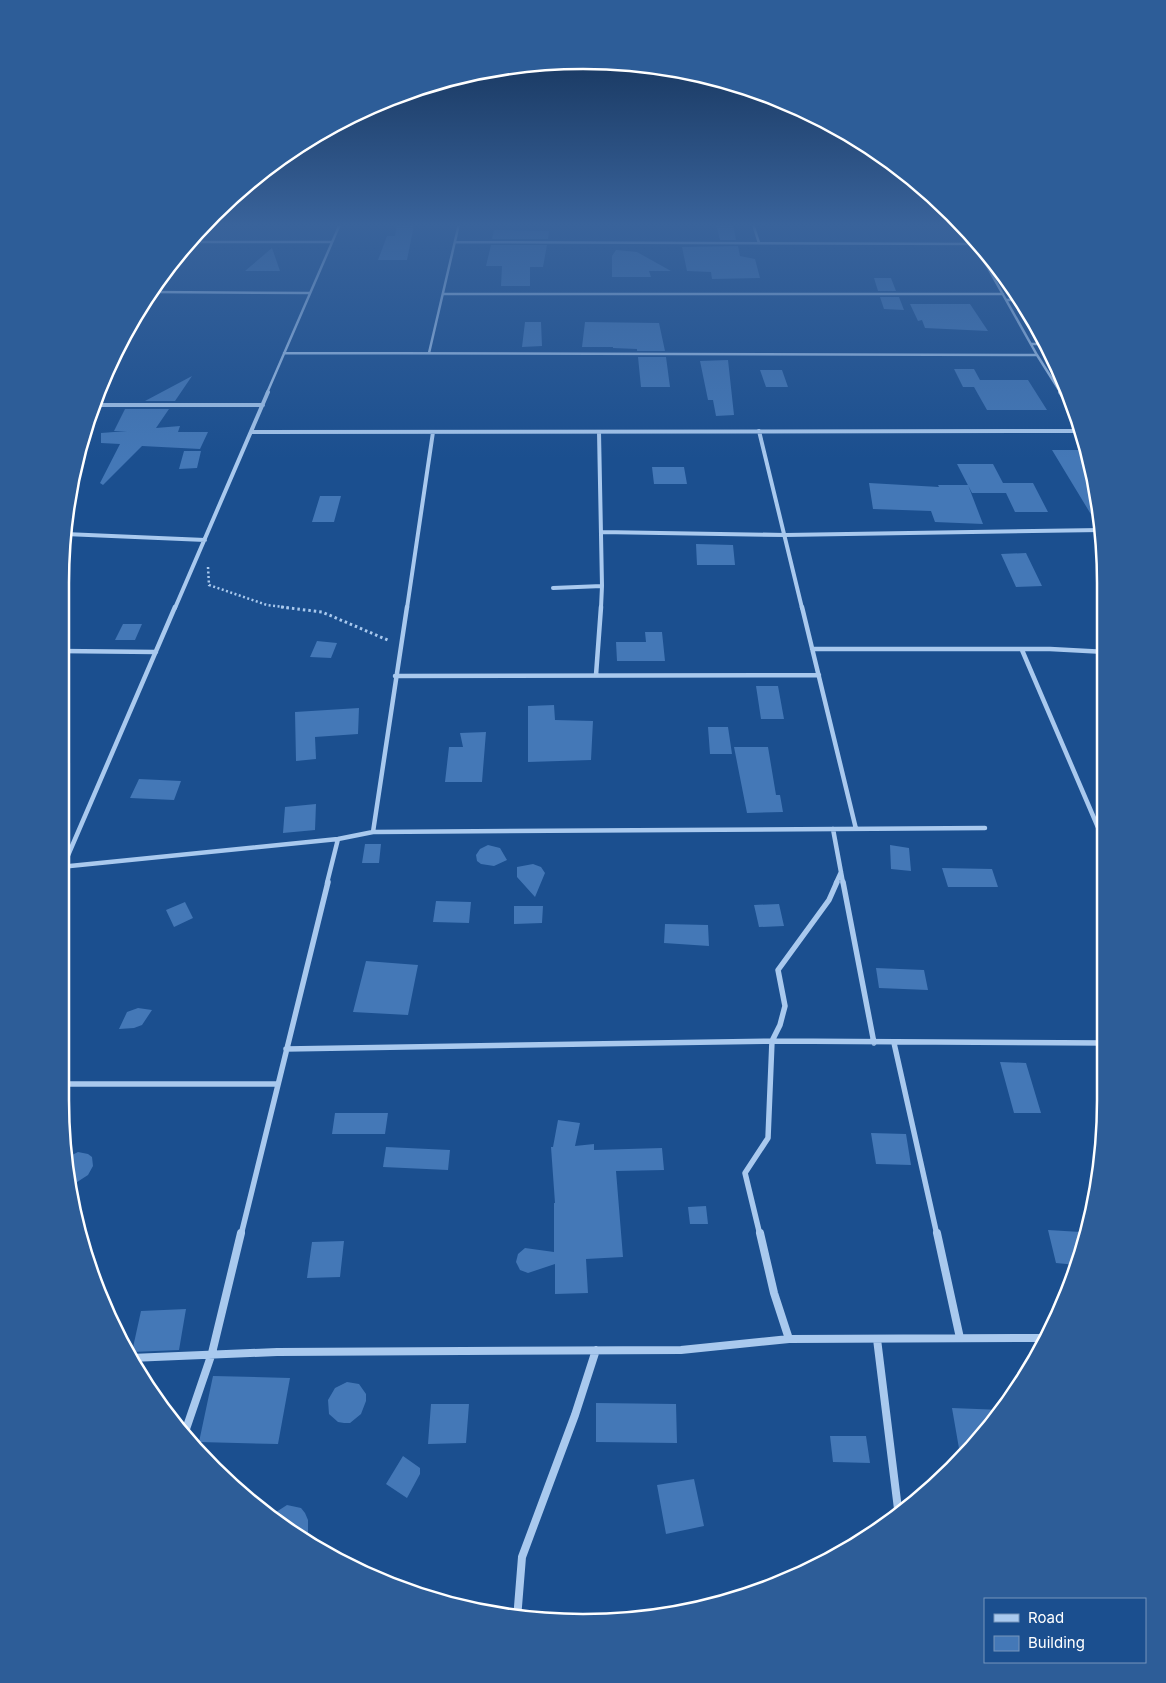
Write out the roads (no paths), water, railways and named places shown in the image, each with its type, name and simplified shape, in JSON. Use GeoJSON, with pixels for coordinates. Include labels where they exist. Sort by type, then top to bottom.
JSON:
{"type":"FeatureCollection","features":[{"type":"Feature","properties":{"kind":"street"},"geometry":{"type":"LineString","coordinates":[[69,851],[252,432],[306,303]]}},
{"type":"Feature","properties":{"kind":"street"},"geometry":{"type":"LineString","coordinates":[[429,353],[441,303]]}},
{"type":"Feature","properties":{"kind":"street"},"geometry":{"type":"LineString","coordinates":[[1008,303],[1037,355],[1060,390]]}},
{"type":"Feature","properties":{"kind":"street"},"geometry":{"type":"LineString","coordinates":[[1032,344],[1038,344]]}},
{"type":"Feature","properties":{"kind":"street"},"geometry":{"type":"LineString","coordinates":[[284,353],[1037,355]]}},
{"type":"Feature","properties":{"kind":"street"},"geometry":{"type":"LineString","coordinates":[[101,405],[262,405]]}},
{"type":"Feature","properties":{"kind":"street"},"geometry":{"type":"LineString","coordinates":[[252,432],[1074,431]]}},
{"type":"Feature","properties":{"kind":"street"},"geometry":{"type":"LineString","coordinates":[[373,832],[433,432]]}},
{"type":"Feature","properties":{"kind":"street"},"geometry":{"type":"LineString","coordinates":[[596,675],[602,586],[599,432]]}},
{"type":"Feature","properties":{"kind":"street"},"geometry":{"type":"LineString","coordinates":[[759,432],[856,829]]}},
{"type":"Feature","properties":{"kind":"street"},"geometry":{"type":"LineString","coordinates":[[601,532],[785,535],[1094,530]]}},
{"type":"Feature","properties":{"kind":"street"},"geometry":{"type":"LineString","coordinates":[[71,534],[205,540]]}},
{"type":"Feature","properties":{"kind":"street"},"geometry":{"type":"LineString","coordinates":[[553,588],[602,586]]}},
{"type":"Feature","properties":{"kind":"street"},"geometry":{"type":"LineString","coordinates":[[812,649],[1050,649],[1097,652]]}},
{"type":"Feature","properties":{"kind":"street"},"geometry":{"type":"LineString","coordinates":[[1022,650],[1097,825]]}},
{"type":"Feature","properties":{"kind":"street"},"geometry":{"type":"LineString","coordinates":[[69,651],[156,652]]}},
{"type":"Feature","properties":{"kind":"street"},"geometry":{"type":"LineString","coordinates":[[395,676],[819,675]]}},
{"type":"Feature","properties":{"kind":"street"},"geometry":{"type":"LineString","coordinates":[[69,866],[338,839],[373,832],[985,828]]}},
{"type":"Feature","properties":{"kind":"street"},"geometry":{"type":"LineString","coordinates":[[833,829],[874,1043]]}},
{"type":"Feature","properties":{"kind":"street"},"geometry":{"type":"LineString","coordinates":[[187,1427],[212,1353],[338,839]]}},
{"type":"Feature","properties":{"kind":"street"},"geometry":{"type":"LineString","coordinates":[[789,1339],[774,1293],[745,1173],[768,1138],[772,1042],[780,1025],[785,1006],[778,970],[829,900],[841,872]]}},
{"type":"Feature","properties":{"kind":"street"},"geometry":{"type":"LineString","coordinates":[[286,1049],[772,1042],[1097,1045]]}},
{"type":"Feature","properties":{"kind":"street"},"geometry":{"type":"LineString","coordinates":[[894,1043],[960,1338]]}},
{"type":"Feature","properties":{"kind":"street"},"geometry":{"type":"LineString","coordinates":[[69,1084],[278,1084]]}},
{"type":"Feature","properties":{"kind":"street"},"geometry":{"type":"LineString","coordinates":[[138,1358],[212,1353],[682,1350],[789,1339],[1038,1338]]}},
{"type":"Feature","properties":{"kind":"street"},"geometry":{"type":"LineString","coordinates":[[877,1339],[898,1507]]}},
{"type":"Feature","properties":{"kind":"street"},"geometry":{"type":"LineString","coordinates":[[518,1610],[522,1557],[575,1416],[596,1350]]}}]}
